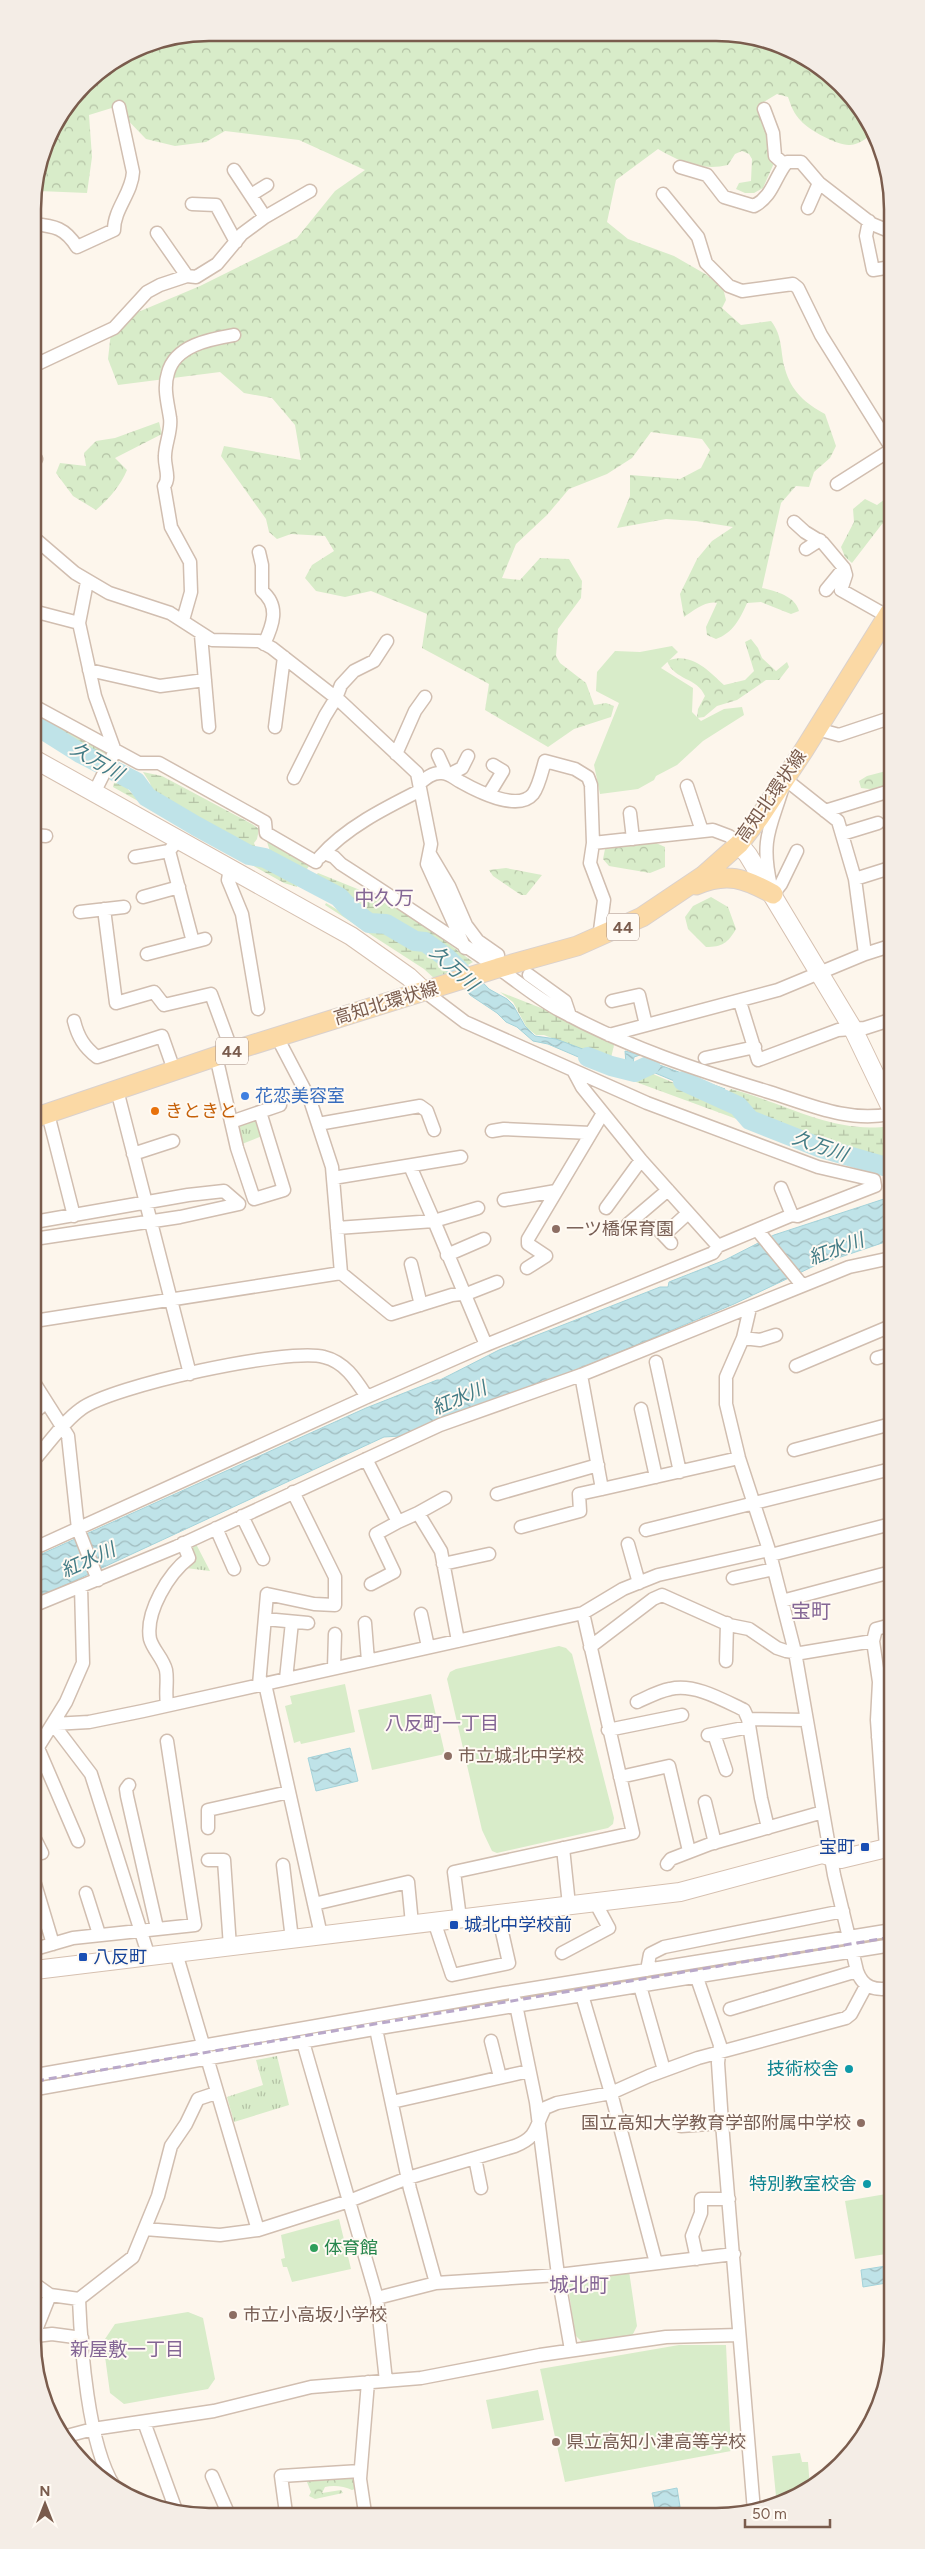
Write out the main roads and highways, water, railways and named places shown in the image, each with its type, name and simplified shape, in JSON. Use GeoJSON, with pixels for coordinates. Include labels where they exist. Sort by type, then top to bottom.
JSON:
{"type":"FeatureCollection","features":[{"type":"Feature","properties":{"kind":"main road","name":"高知北環状線"},"geometry":{"type":"LineString","coordinates":[[42,1116],[174,1070],[428,990],[494,965],[526,962],[599,938],[642,918],[684,890],[739,844],[785,779],[884,621]]}},
{"type":"Feature","properties":{"kind":"main road"},"geometry":{"type":"LineString","coordinates":[[684,890],[717,878],[733,877],[744,880],[772,894]]}},
{"type":"Feature","properties":{"kind":"water"},"geometry":{"type":"Polygon","coordinates":[[[447,955],[465,964],[489,989],[507,999],[513,1005],[525,1026],[535,1036],[556,1039],[612,1060],[611,1071],[548,1044],[533,1041],[517,1027],[506,1022],[497,1013],[470,995],[453,975],[453,967],[447,955]]]}},
{"type":"Feature","properties":{"kind":"water"},"geometry":{"type":"Polygon","coordinates":[[[625,1051],[640,1055],[634,1057],[633,1063],[643,1063],[646,1060],[725,1089],[717,1088],[703,1093],[648,1070],[641,1073],[639,1079],[622,1075],[626,1063],[625,1051]]]}},
{"type":"Feature","properties":{"kind":"water","name":"紅水川"},"geometry":{"type":"Polygon","coordinates":[[[884,1199],[884,1243],[814,1266],[734,1304],[567,1374],[400,1436],[384,1437],[41,1596],[41,1554],[366,1408],[440,1380],[499,1350],[660,1287],[668,1287],[669,1282],[725,1260],[774,1235],[884,1199]]]}},
{"type":"Feature","properties":{"kind":"water"},"geometry":{"type":"Polygon","coordinates":[[[350,1748],[358,1781],[316,1791],[308,1758],[350,1748]]]}},
{"type":"Feature","properties":{"kind":"water"},"geometry":{"type":"Polygon","coordinates":[[[883,2266],[883,2284],[863,2287],[861,2270],[883,2266]]]}},
{"type":"Feature","properties":{"kind":"water"},"geometry":{"type":"Polygon","coordinates":[[[677,2488],[680,2508],[655,2508],[652,2493],[677,2488]]]}},
{"type":"Feature","properties":{"kind":"waterway","name":"久万川"},"geometry":{"type":"LineString","coordinates":[[42,729],[80,753],[136,782],[147,797],[196,826],[249,855],[265,858],[339,897],[349,908],[369,923],[386,924],[415,941],[425,942],[447,958],[466,977]]}},
{"type":"Feature","properties":{"kind":"waterway","name":"久万川"},"geometry":{"type":"LineString","coordinates":[[588,1057],[611,1066],[635,1072],[650,1065]]}},
{"type":"Feature","properties":{"kind":"waterway","name":"久万川"},"geometry":{"type":"LineString","coordinates":[[683,1081],[738,1106],[750,1120],[821,1148],[884,1166]]}},
{"type":"Feature","properties":{"kind":"railway"},"geometry":{"type":"LineString","coordinates":[[41,2080],[883,1938]]}},
{"type":"Feature","properties":{"kind":"place","name":"花恋美容室"},"geometry":{"type":"Point","coordinates":[245,1096]}},
{"type":"Feature","properties":{"kind":"place","name":"きときと"},"geometry":{"type":"Point","coordinates":[155,1111]}},
{"type":"Feature","properties":{"kind":"place","name":"一ツ橋保育園"},"geometry":{"type":"Point","coordinates":[556,1229]}},
{"type":"Feature","properties":{"kind":"place","name":"市立城北中学校"},"geometry":{"type":"Point","coordinates":[448,1756]}},
{"type":"Feature","properties":{"kind":"place","name":"宝町"},"geometry":{"type":"Point","coordinates":[865,1847]}},
{"type":"Feature","properties":{"kind":"place","name":"城北中学校前"},"geometry":{"type":"Point","coordinates":[454,1925]}},
{"type":"Feature","properties":{"kind":"place","name":"八反町"},"geometry":{"type":"Point","coordinates":[83,1957]}},
{"type":"Feature","properties":{"kind":"place","name":"技術校舎"},"geometry":{"type":"Point","coordinates":[849,2069]}},
{"type":"Feature","properties":{"kind":"place","name":"国立高知大学教育学部附属中学校"},"geometry":{"type":"Point","coordinates":[861,2123]}},
{"type":"Feature","properties":{"kind":"place","name":"特別教室校舎"},"geometry":{"type":"Point","coordinates":[867,2184]}},
{"type":"Feature","properties":{"kind":"place","name":"体育館"},"geometry":{"type":"Point","coordinates":[314,2248]}},
{"type":"Feature","properties":{"kind":"place","name":"市立小高坂小学校"},"geometry":{"type":"Point","coordinates":[233,2315]}},
{"type":"Feature","properties":{"kind":"place","name":"県立高知小津高等学校"},"geometry":{"type":"Point","coordinates":[556,2442]}},
{"type":"Feature","properties":{"kind":"district","name":"中久万"},"geometry":{"type":"Point","coordinates":[384,898]}},
{"type":"Feature","properties":{"kind":"district","name":"宝町"},"geometry":{"type":"Point","coordinates":[811,1611]}},
{"type":"Feature","properties":{"kind":"district","name":"八反町一丁目"},"geometry":{"type":"Point","coordinates":[442,1723]}},
{"type":"Feature","properties":{"kind":"district","name":"城北町"},"geometry":{"type":"Point","coordinates":[579,2285]}},
{"type":"Feature","properties":{"kind":"district","name":"新屋敷一丁目"},"geometry":{"type":"Point","coordinates":[127,2349]}}]}
